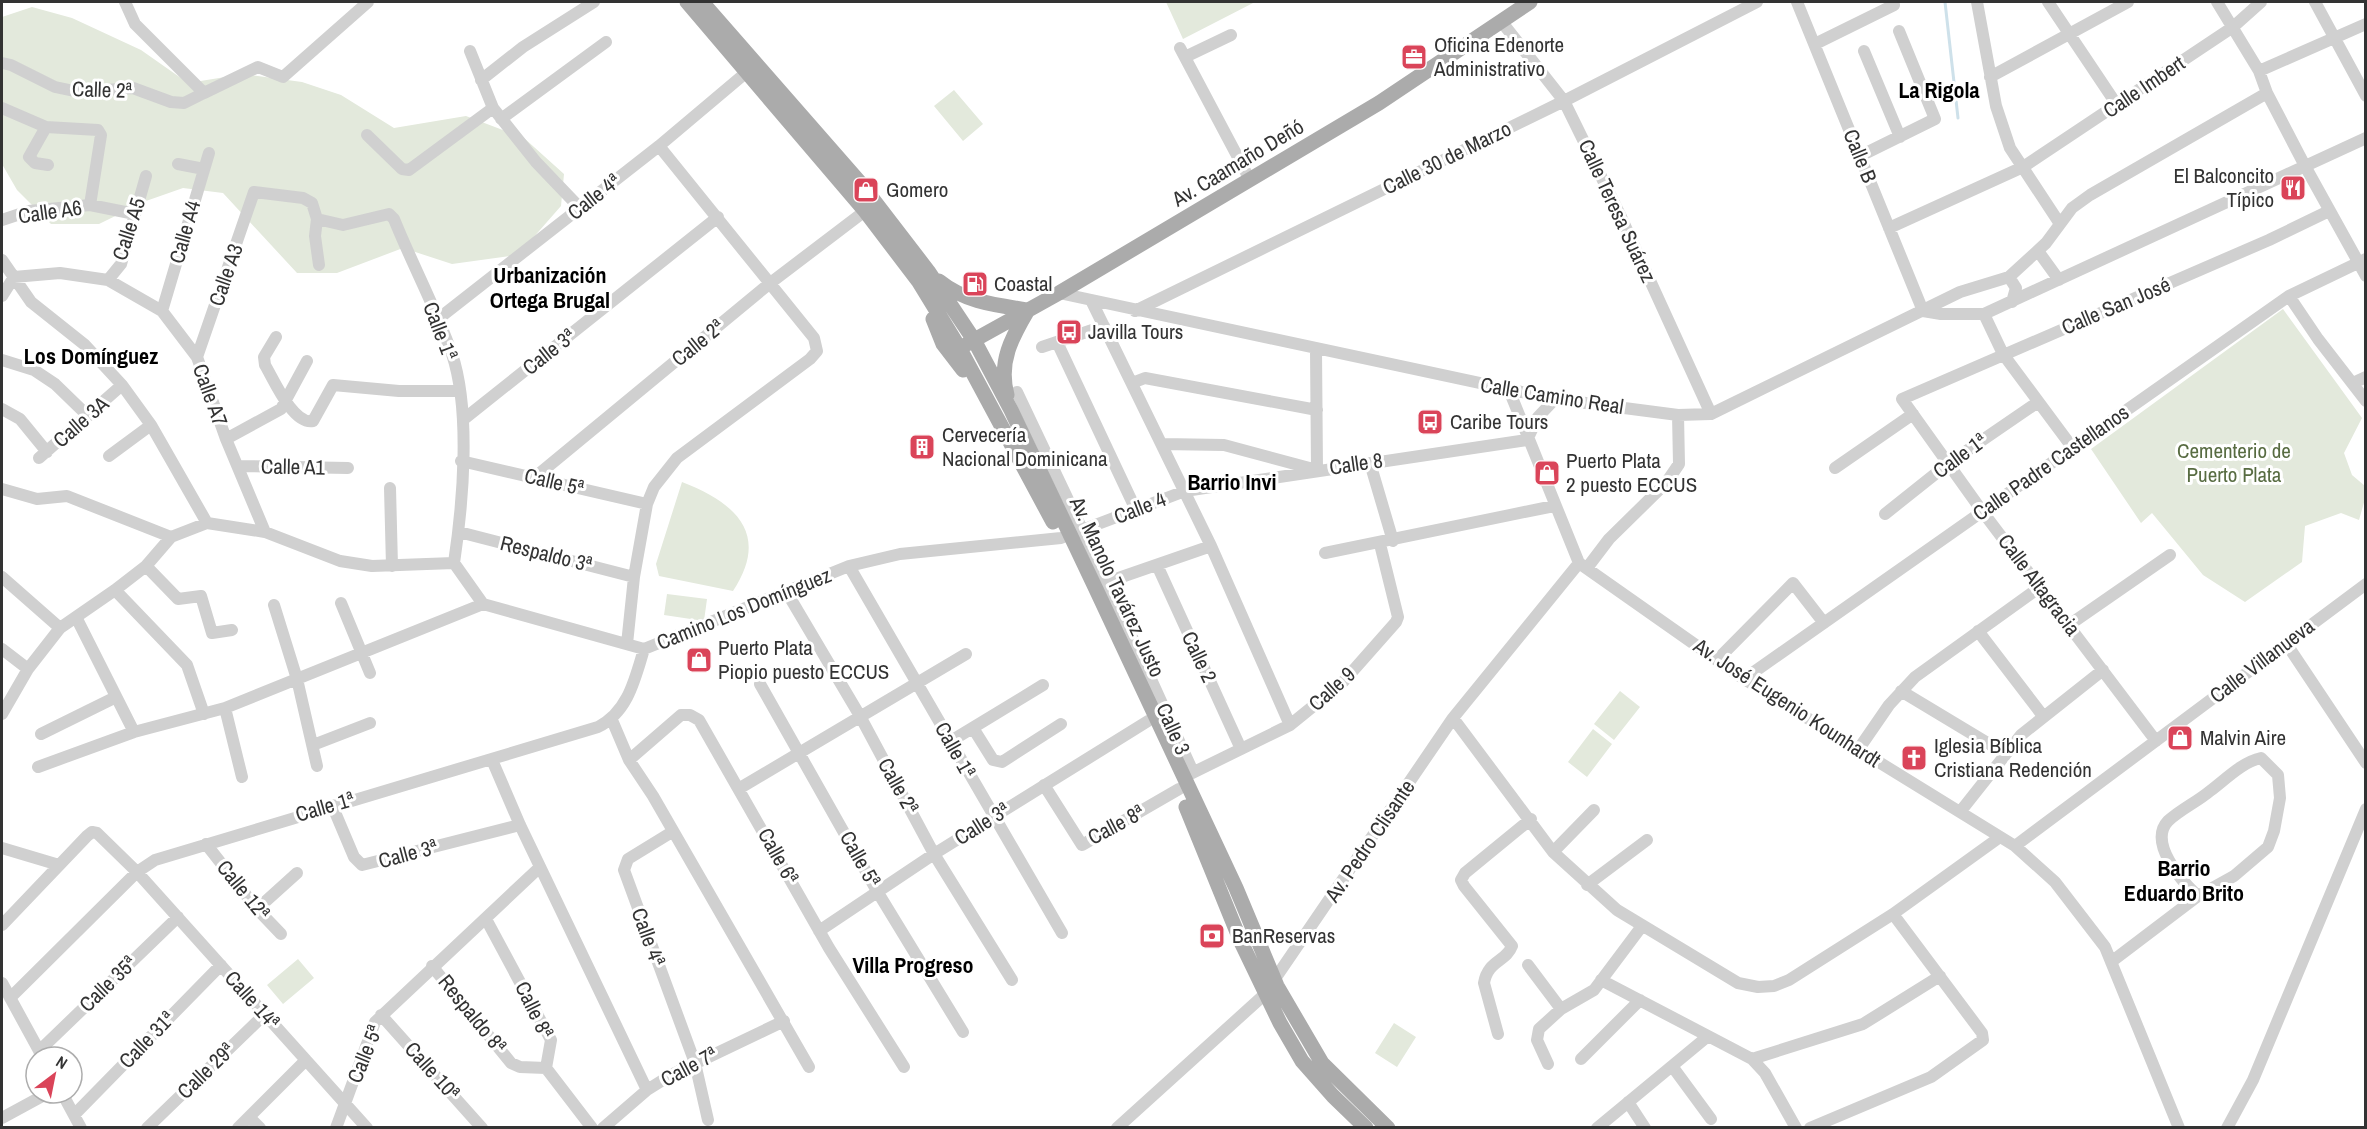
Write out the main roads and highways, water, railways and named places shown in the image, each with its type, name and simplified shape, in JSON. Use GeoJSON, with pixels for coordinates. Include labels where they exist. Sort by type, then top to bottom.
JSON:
{"type":"FeatureCollection","features":[{"type":"Feature","properties":{"kind":"main road","name":"Av. Manolo Tavárez Justo"},"geometry":{"type":"LineString","coordinates":[[687,2],[748,70],[865,211],[927,295],[960,349],[1071,534],[1148,721],[1185,779],[1264,995],[1302,1061],[1366,1128]]}},
{"type":"Feature","properties":{"kind":"main road","name":"Av. Manolo Tavárez Justo"},"geometry":{"type":"LineString","coordinates":[[702,2],[862,185],[928,271],[974,340],[1071,534],[1236,888],[1274,981],[1322,1063],[1388,1128]]}},
{"type":"Feature","properties":{"kind":"main road","name":"Av. Caamaño Deñó"},"geometry":{"type":"LineString","coordinates":[[960,349],[1059,293],[1379,103],[1530,2]]}},
{"type":"Feature","properties":{"kind":"main road"},"geometry":{"type":"LineString","coordinates":[[928,271],[951,291],[964,297],[987,304],[1028,310],[1005,355],[1003,377],[1011,410]]}},
{"type":"Feature","properties":{"kind":"main road"},"geometry":{"type":"LineString","coordinates":[[927,295],[943,344],[985,394]]}},
{"type":"Feature","properties":{"kind":"waterway"},"geometry":{"type":"LineString","coordinates":[[1945,2],[1958,118]]}},
{"type":"Feature","properties":{"kind":"place","name":"Oficina Edenorte Administrativo"},"geometry":{"type":"Point","coordinates":[1414,57]}},
{"type":"Feature","properties":{"kind":"place","name":"El Balconcito Típico"},"geometry":{"type":"Point","coordinates":[2293,188]}},
{"type":"Feature","properties":{"kind":"place","name":"Gomero"},"geometry":{"type":"Point","coordinates":[866,190]}},
{"type":"Feature","properties":{"kind":"place","name":"Coastal"},"geometry":{"type":"Point","coordinates":[975,284]}},
{"type":"Feature","properties":{"kind":"place","name":"Javilla Tours"},"geometry":{"type":"Point","coordinates":[1069,332]}},
{"type":"Feature","properties":{"kind":"place","name":"Caribe Tours"},"geometry":{"type":"Point","coordinates":[1430,422]}},
{"type":"Feature","properties":{"kind":"place","name":"Cervecería Nacional Dominicana"},"geometry":{"type":"Point","coordinates":[922,447]}},
{"type":"Feature","properties":{"kind":"place","name":"Puerto Plata 2 puesto ECCUS"},"geometry":{"type":"Point","coordinates":[1547,473]}},
{"type":"Feature","properties":{"kind":"place","name":"Puerto Plata Piopio puesto ECCUS"},"geometry":{"type":"Point","coordinates":[699,660]}},
{"type":"Feature","properties":{"kind":"place","name":"Malvin Aire"},"geometry":{"type":"Point","coordinates":[2180,738]}},
{"type":"Feature","properties":{"kind":"place","name":"Iglesia Bíblica Cristiana Redención"},"geometry":{"type":"Point","coordinates":[1914,758]}},
{"type":"Feature","properties":{"kind":"place","name":"BanReservas"},"geometry":{"type":"Point","coordinates":[1212,936]}},
{"type":"Feature","properties":{"kind":"district","name":"La Rigola"},"geometry":{"type":"Point","coordinates":[1939,90]}},
{"type":"Feature","properties":{"kind":"district","name":"Urbanización Ortega Brugal"},"geometry":{"type":"Point","coordinates":[550,288]}},
{"type":"Feature","properties":{"kind":"district","name":"Los Domínguez"},"geometry":{"type":"Point","coordinates":[91,356]}},
{"type":"Feature","properties":{"kind":"district","name":"Barrio Invi"},"geometry":{"type":"Point","coordinates":[1232,482]}},
{"type":"Feature","properties":{"kind":"district","name":"Barrio Eduardo Brito"},"geometry":{"type":"Point","coordinates":[2184,880]}},
{"type":"Feature","properties":{"kind":"district","name":"Villa Progreso"},"geometry":{"type":"Point","coordinates":[913,965]}},
{"type":"Feature","properties":{"kind":"park label","name":"Cementerio de Puerto Plata"},"geometry":{"type":"Point","coordinates":[2234,463]}}]}
